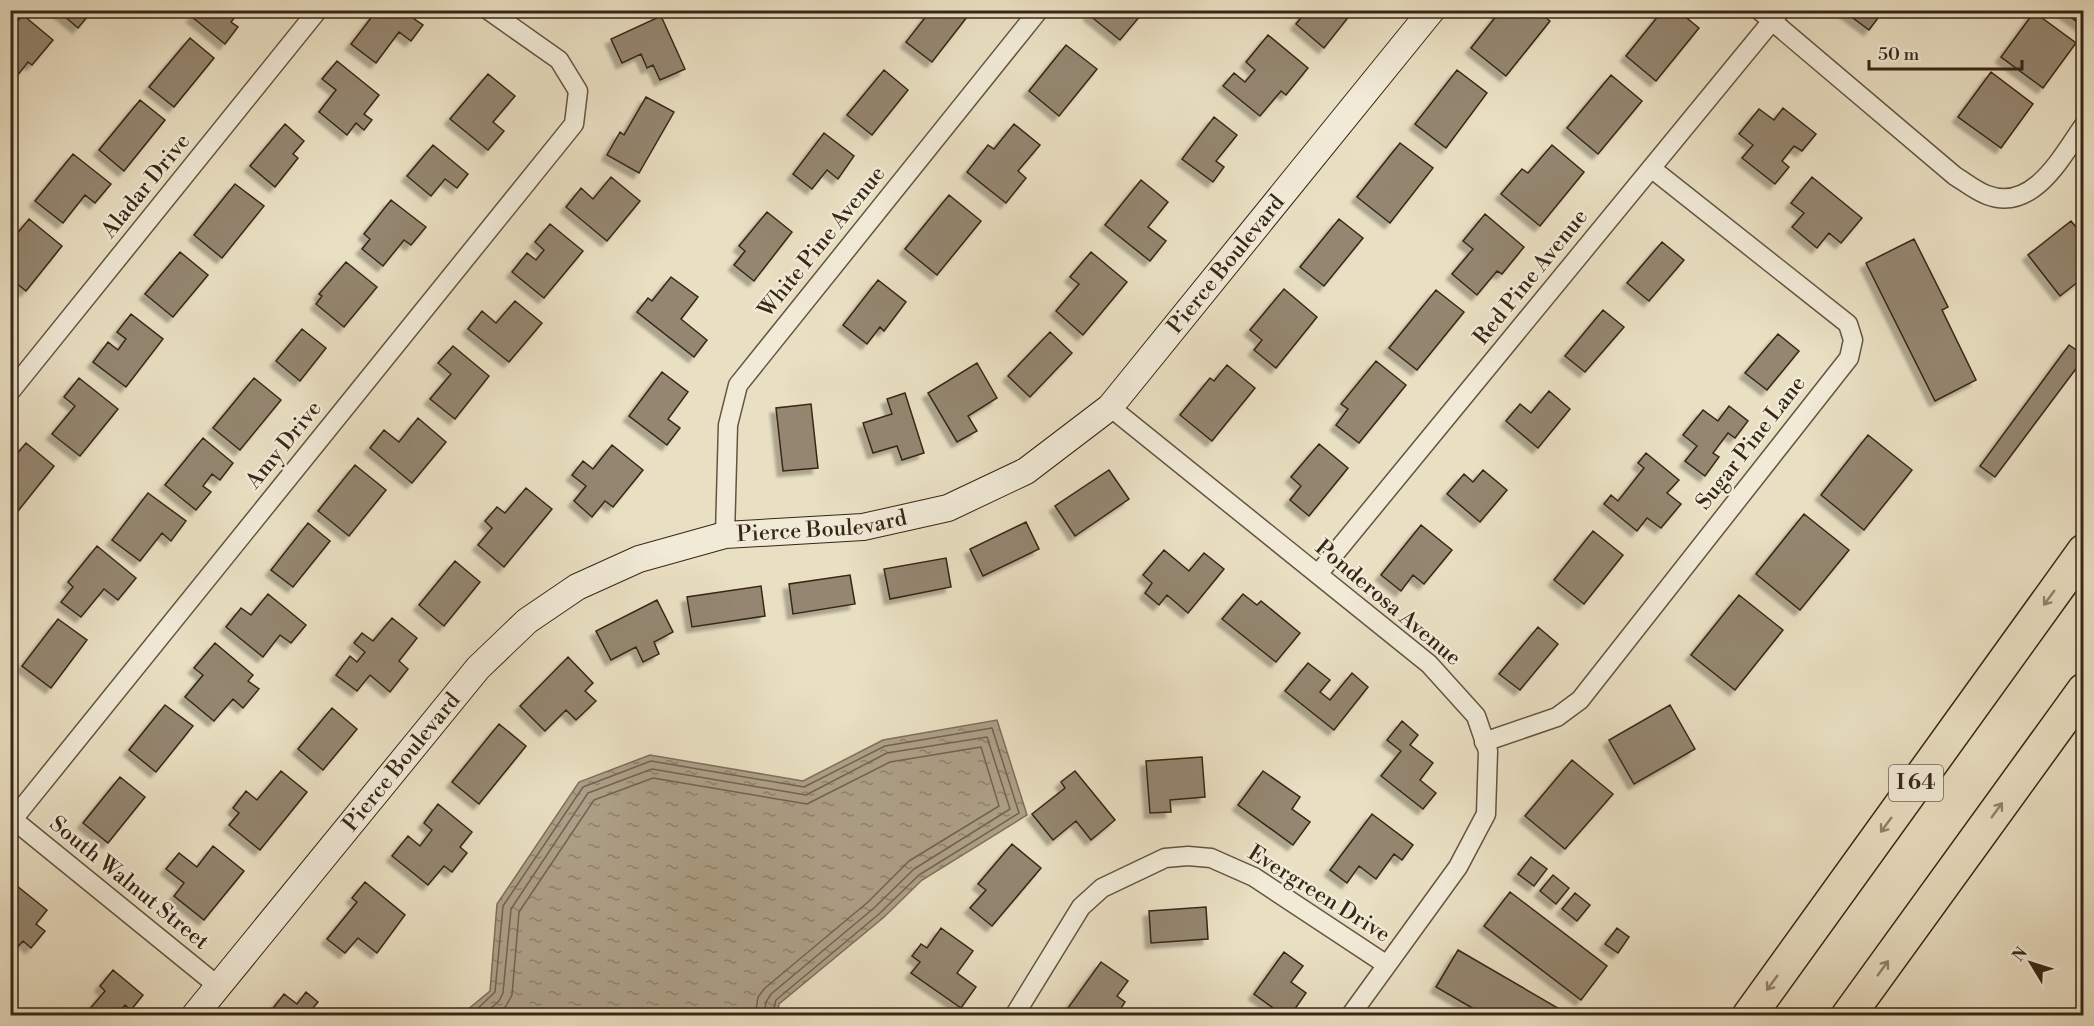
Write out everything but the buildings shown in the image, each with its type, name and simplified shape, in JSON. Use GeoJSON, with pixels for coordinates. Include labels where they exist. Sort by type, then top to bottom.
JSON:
{"type":"FeatureCollection","features":[{"type":"Feature","properties":{"kind":"highway","name":"I 64"},"geometry":{"type":"LineString","coordinates":[[1749,1016],[2084,551]]}},
{"type":"Feature","properties":{"kind":"highway"},"geometry":{"type":"LineString","coordinates":[[1848,1016],[2084,690]]}},
{"type":"Feature","properties":{"kind":"street","name":"Aladar Drive"},"geometry":{"type":"LineString","coordinates":[[10,392],[318,10]]}},
{"type":"Feature","properties":{"kind":"street","name":"Amy Drive"},"geometry":{"type":"LineString","coordinates":[[11,820],[574,124],[578,91],[559,60],[488,10]]}},
{"type":"Feature","properties":{"kind":"street","name":"White Pine Avenue"},"geometry":{"type":"LineString","coordinates":[[724,535],[728,425],[738,385],[1039,10]]}},
{"type":"Feature","properties":{"kind":"street","name":"Pierce Boulevard"},"geometry":{"type":"LineString","coordinates":[[194,1016],[478,668],[527,621],[576,587],[639,559],[724,535],[863,526],[948,508],[1026,471],[1110,407],[1432,10]]}},
{"type":"Feature","properties":{"kind":"street"},"geometry":{"type":"LineString","coordinates":[[1771,14],[1955,176],[1988,196],[2017,197],[2030,192],[2042,182],[2084,125]]}},
{"type":"Feature","properties":{"kind":"street","name":"Red Pine Avenue"},"geometry":{"type":"LineString","coordinates":[[1318,574],[1652,168],[1771,14]]}},
{"type":"Feature","properties":{"kind":"street","name":"Sugar Pine Lane"},"geometry":{"type":"LineString","coordinates":[[1484,742],[1557,717],[1580,700],[1849,357],[1853,340],[1848,324],[1652,168]]}},
{"type":"Feature","properties":{"kind":"street","name":"Ponderosa Avenue"},"geometry":{"type":"LineString","coordinates":[[1110,407],[1429,664],[1476,716],[1488,751],[1486,814],[1458,867],[1350,1016]]}},
{"type":"Feature","properties":{"kind":"street","name":"South Walnut Street"},"geometry":{"type":"LineString","coordinates":[[11,820],[218,986]]}},
{"type":"Feature","properties":{"kind":"street","name":"Evergreen Drive"},"geometry":{"type":"LineString","coordinates":[[1014,1016],[1081,907],[1102,888],[1165,858],[1188,856],[1211,858],[1254,877],[1387,965]]}},
{"type":"Feature","properties":{"kind":"water"},"geometry":{"type":"Polygon","coordinates":[[[997,720],[1027,815],[922,880],[883,918],[779,1004],[777,1015],[461,1015],[490,991],[497,904],[579,782],[650,755],[803,781],[883,740],[997,720]]]}}]}
